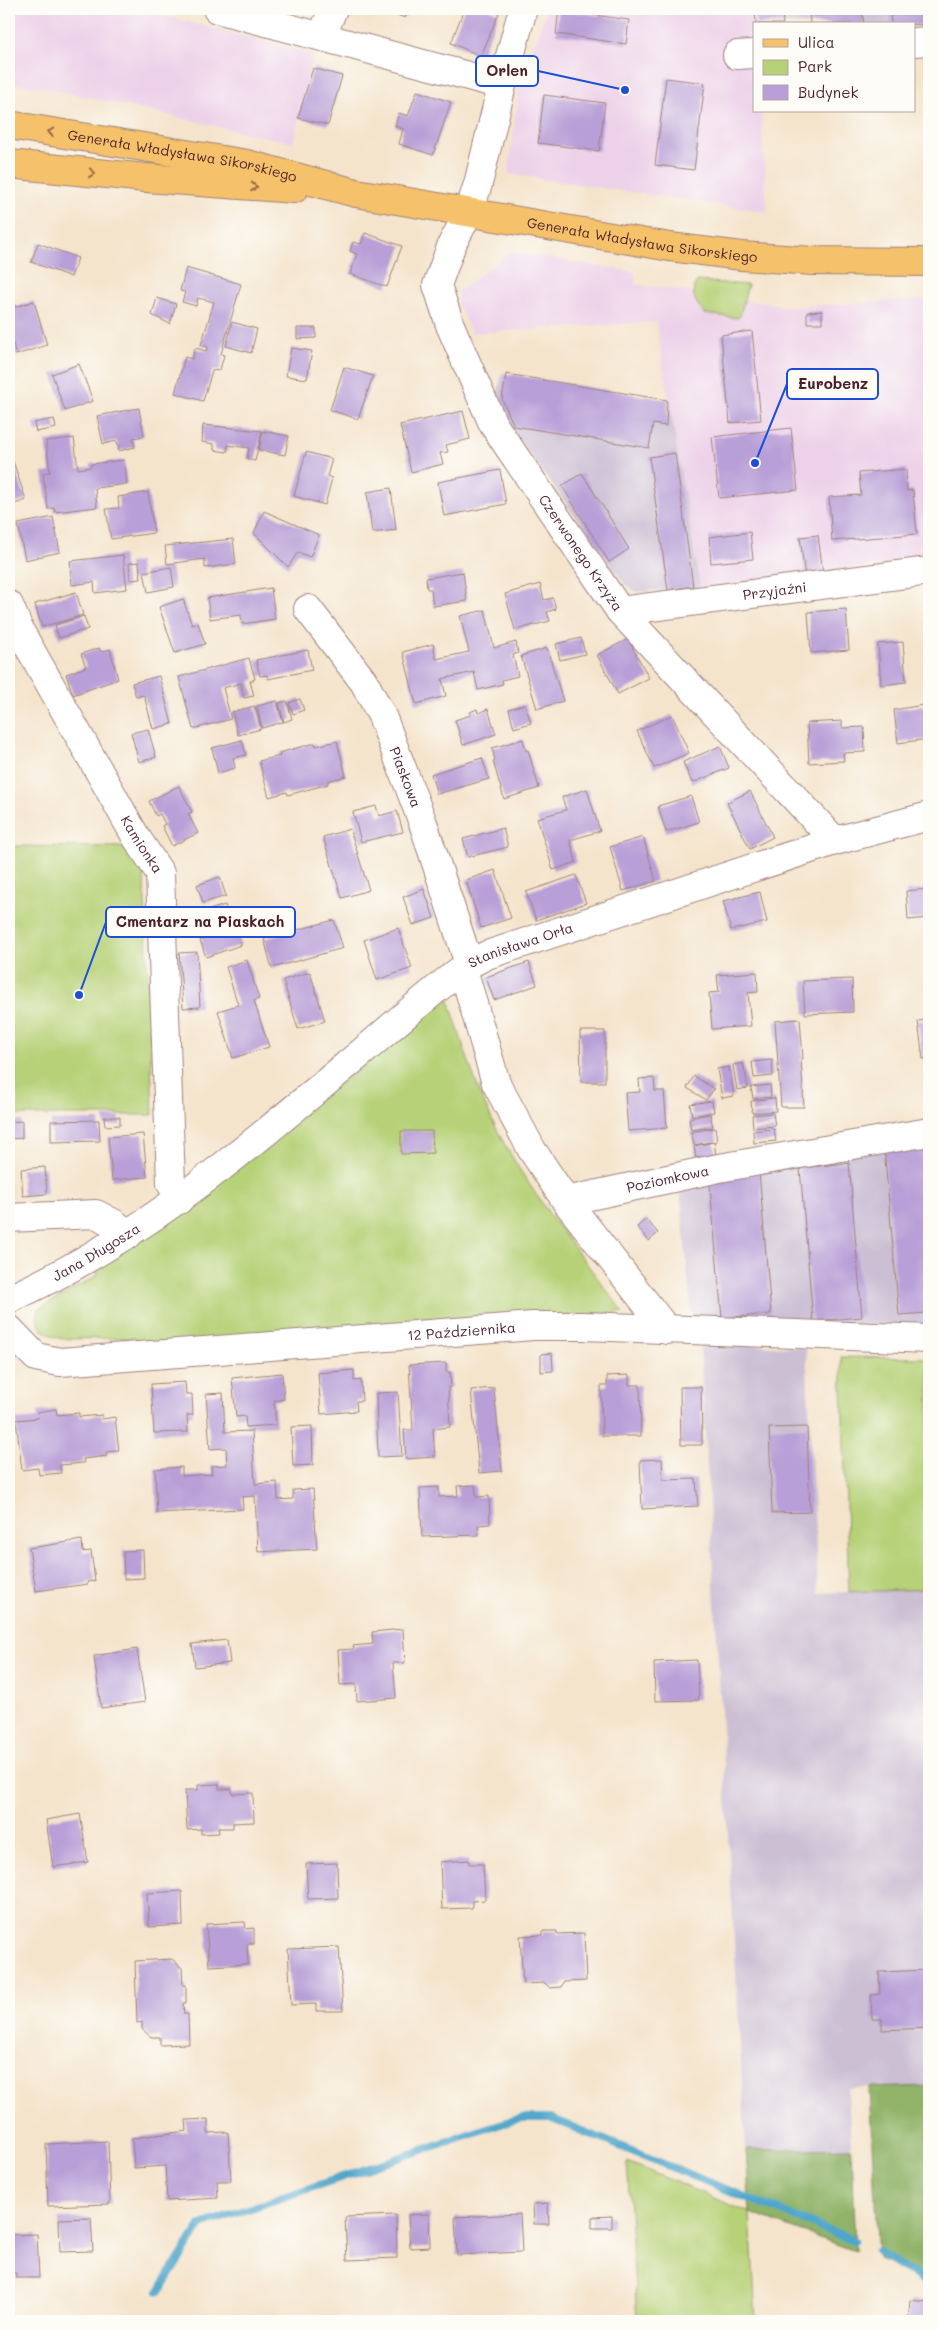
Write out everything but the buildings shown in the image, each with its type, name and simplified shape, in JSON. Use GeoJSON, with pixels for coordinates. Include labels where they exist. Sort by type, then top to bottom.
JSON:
{"type":"FeatureCollection","features":[{"type":"Feature","properties":{"kind":"main road","name":"Generała Władysława Sikorskiego"},"geometry":{"type":"LineString","coordinates":[[9,125],[248,164],[356,193]]}},
{"type":"Feature","properties":{"kind":"main road","name":"Generała Władysława Sikorskiego"},"geometry":{"type":"LineString","coordinates":[[9,164],[146,178],[356,193],[670,247],[742,256],[813,260],[929,262]]}},
{"type":"Feature","properties":{"kind":"street"},"geometry":{"type":"LineString","coordinates":[[218,9],[502,85]]}},
{"type":"Feature","properties":{"kind":"street"},"geometry":{"type":"LineString","coordinates":[[322,36],[333,9]]}},
{"type":"Feature","properties":{"kind":"street","name":"Czerwonego Krzyża"},"geometry":{"type":"LineString","coordinates":[[523,9],[502,85],[481,175],[469,212],[452,244],[437,285],[450,325],[493,424],[620,611],[835,841]]}},
{"type":"Feature","properties":{"kind":"street"},"geometry":{"type":"LineString","coordinates":[[916,42],[929,41]]}},
{"type":"Feature","properties":{"kind":"street","name":"Przyjaźni"},"geometry":{"type":"LineString","coordinates":[[620,611],[929,571]]}},
{"type":"Feature","properties":{"kind":"street","name":"Kamionka"},"geometry":{"type":"LineString","coordinates":[[9,605],[20,631],[121,812],[160,873],[171,1183],[179,1200]]}},
{"type":"Feature","properties":{"kind":"street","name":"Piaskowa"},"geometry":{"type":"LineString","coordinates":[[308,608],[364,682],[382,716],[423,823],[466,967],[496,1083],[532,1150],[566,1201]]}},
{"type":"Feature","properties":{"kind":"street","name":"Stanisława Orła"},"geometry":{"type":"LineString","coordinates":[[179,1200],[279,1122],[466,967],[487,955],[835,841],[929,816]]}},
{"type":"Feature","properties":{"kind":"street","name":"Poziomkowa"},"geometry":{"type":"LineString","coordinates":[[566,1201],[719,1168],[929,1132]]}},
{"type":"Feature","properties":{"kind":"street","name":"Jana Długosza"},"geometry":{"type":"LineString","coordinates":[[9,1299],[73,1268],[128,1235],[179,1200]]}},
{"type":"Feature","properties":{"kind":"street"},"geometry":{"type":"LineString","coordinates":[[566,1201],[667,1330]]}},
{"type":"Feature","properties":{"kind":"street"},"geometry":{"type":"LineString","coordinates":[[9,1218],[96,1214],[115,1224],[128,1235]]}},
{"type":"Feature","properties":{"kind":"street","name":"12 Października"},"geometry":{"type":"LineString","coordinates":[[9,1329],[36,1357],[60,1362],[533,1326],[583,1326],[929,1339]]}},
{"type":"Feature","properties":{"kind":"shaded area"},"geometry":{"type":"Polygon","coordinates":[[[9,9],[138,9],[313,54],[293,143],[45,88],[9,83],[9,9]]]}},
{"type":"Feature","properties":{"kind":"shaded area"},"geometry":{"type":"Polygon","coordinates":[[[547,9],[755,9],[755,22],[753,22],[753,112],[761,112],[767,212],[508,174],[519,88],[547,9]]]}},
{"type":"Feature","properties":{"kind":"shaded area"},"geometry":{"type":"Polygon","coordinates":[[[755,9],[929,9],[929,25],[916,25],[916,22],[756,22],[755,9]]]}},
{"type":"Feature","properties":{"kind":"shaded area"},"geometry":{"type":"Polygon","coordinates":[[[510,252],[635,272],[635,284],[794,307],[929,299],[929,559],[700,587],[656,322],[472,333],[457,304],[458,292],[510,252]]]}},
{"type":"Feature","properties":{"kind":"shaded area"},"geometry":{"type":"Polygon","coordinates":[[[502,373],[669,400],[700,587],[637,592],[625,584],[507,423],[497,399],[502,373]]]}},
{"type":"Feature","properties":{"kind":"shaded area"},"geometry":{"type":"Polygon","coordinates":[[[929,1144],[929,1327],[692,1319],[679,1178],[929,1144]]]}},
{"type":"Feature","properties":{"kind":"shaded area"},"geometry":{"type":"Polygon","coordinates":[[[700,1342],[806,1348],[818,1593],[929,1589],[929,2086],[848,2088],[851,2148],[746,2150],[700,1342]]]}},
{"type":"Feature","properties":{"kind":"green space"},"geometry":{"type":"Polygon","coordinates":[[[697,281],[748,285],[740,316],[737,318],[705,314],[696,302],[694,294],[697,281]]]}},
{"type":"Feature","properties":{"kind":"green space"},"geometry":{"type":"Polygon","coordinates":[[[9,846],[125,847],[144,874],[153,1115],[9,1115],[9,846]]]}},
{"type":"Feature","properties":{"kind":"green space"},"geometry":{"type":"Polygon","coordinates":[[[448,997],[479,1090],[505,1145],[536,1195],[623,1312],[136,1345],[135,1338],[63,1339],[43,1330],[38,1321],[39,1309],[98,1275],[95,1268],[364,1065],[448,997]]]}},
{"type":"Feature","properties":{"kind":"green space"},"geometry":{"type":"Polygon","coordinates":[[[841,1357],[929,1358],[929,1589],[849,1592],[841,1357]]]}},
{"type":"Feature","properties":{"kind":"green space"},"geometry":{"type":"Polygon","coordinates":[[[929,2086],[929,2277],[878,2259],[869,2088],[929,2086]]]}},
{"type":"Feature","properties":{"kind":"green space"},"geometry":{"type":"Polygon","coordinates":[[[851,2148],[855,2251],[750,2213],[746,2150],[851,2148]]]}},
{"type":"Feature","properties":{"kind":"green space"},"geometry":{"type":"Polygon","coordinates":[[[627,2162],[750,2213],[756,2321],[637,2321],[627,2162]]]}},
{"type":"Feature","properties":{"kind":"waterway"},"geometry":{"type":"LineString","coordinates":[[159,2291],[201,2225],[490,2127],[522,2118],[550,2118],[854,2241]]}},
{"type":"Feature","properties":{"kind":"waterway"},"geometry":{"type":"LineString","coordinates":[[878,2252],[929,2284]]}},
{"type":"Feature","properties":{"kind":"place","name":"Orlen"},"geometry":{"type":"Point","coordinates":[625,90]}},
{"type":"Feature","properties":{"kind":"place","name":"Eurobenz"},"geometry":{"type":"Point","coordinates":[755,463]}},
{"type":"Feature","properties":{"kind":"place","name":"Cmentarz na Piaskach"},"geometry":{"type":"Point","coordinates":[79,995]}}]}
